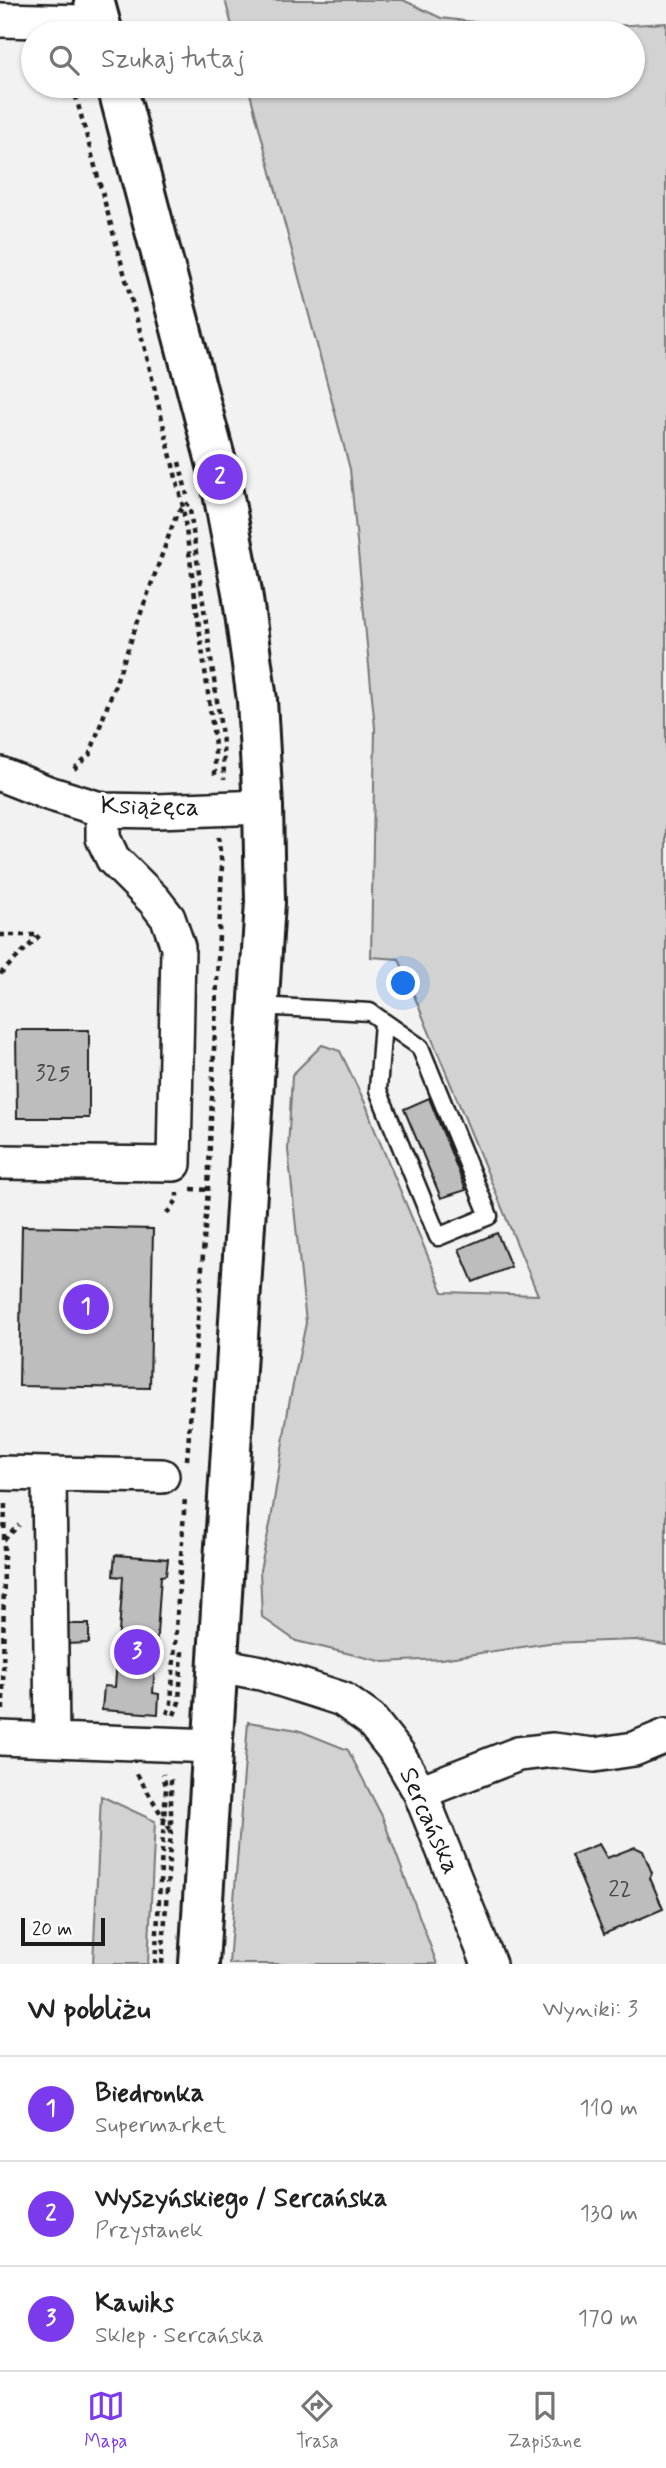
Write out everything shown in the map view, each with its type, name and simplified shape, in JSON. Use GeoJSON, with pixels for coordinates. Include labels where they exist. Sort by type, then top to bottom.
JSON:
{"type":"FeatureCollection","features":[{"type":"Feature","properties":{"kind":"street"},"geometry":{"type":"LineString","coordinates":[[0,20],[42,21]]}},
{"type":"Feature","properties":{"kind":"street"},"geometry":{"type":"LineString","coordinates":[[120,98],[220,477],[242,592],[257,700],[263,807],[265,902],[199,1964]]}},
{"type":"Feature","properties":{"kind":"street","name":"Książęca"},"geometry":{"type":"LineString","coordinates":[[0,774],[103,810],[263,807]]}},
{"type":"Feature","properties":{"kind":"street"},"geometry":{"type":"LineString","coordinates":[[0,1162],[174,1164],[178,947],[167,918],[154,900],[113,859],[103,838],[103,810]]}},
{"type":"Feature","properties":{"kind":"street"},"geometry":{"type":"LineString","coordinates":[[2,1488],[178,1479]]}},
{"type":"Feature","properties":{"kind":"street"},"geometry":{"type":"LineString","coordinates":[[49,1484],[52,1739]]}},
{"type":"Feature","properties":{"kind":"street","name":"Sercańska"},"geometry":{"type":"LineString","coordinates":[[219,1665],[261,1673],[342,1699],[370,1719],[398,1754],[420,1792],[489,1964]]}},
{"type":"Feature","properties":{"kind":"street"},"geometry":{"type":"LineString","coordinates":[[420,1792],[518,1754],[553,1750],[593,1755],[634,1749],[666,1735]]}},
{"type":"Feature","properties":{"kind":"street"},"geometry":{"type":"LineString","coordinates":[[1,1738],[214,1746]]}},
{"type":"Feature","properties":{"kind":"lane"},"geometry":{"type":"LineString","coordinates":[[258,1006],[370,1012],[420,1047],[489,1216],[438,1237],[378,1090],[383,1022]]}},
{"type":"Feature","properties":{"kind":"path"},"geometry":{"type":"LineString","coordinates":[[75,98],[146,354],[183,508],[215,745],[215,792]]}},
{"type":"Feature","properties":{"kind":"path"},"geometry":{"type":"LineString","coordinates":[[95,140],[189,503],[223,743],[225,785]]}},
{"type":"Feature","properties":{"kind":"path"},"geometry":{"type":"LineString","coordinates":[[48,793],[90,754],[177,513],[189,503]]}},
{"type":"Feature","properties":{"kind":"path"},"geometry":{"type":"LineString","coordinates":[[164,1720],[171,1703],[178,1479],[208,1177],[222,866],[218,834]]}},
{"type":"Feature","properties":{"kind":"path"},"geometry":{"type":"LineString","coordinates":[[0,935],[40,935],[0,974]]}},
{"type":"Feature","properties":{"kind":"path"},"geometry":{"type":"LineString","coordinates":[[167,1213],[177,1200],[177,1189]]}},
{"type":"Feature","properties":{"kind":"path"},"geometry":{"type":"LineString","coordinates":[[4,1540],[49,1484]]}},
{"type":"Feature","properties":{"kind":"path"},"geometry":{"type":"LineString","coordinates":[[1,1738],[4,1540],[2,1488]]}},
{"type":"Feature","properties":{"kind":"path"},"geometry":{"type":"LineString","coordinates":[[118,1742],[171,1830]]}},
{"type":"Feature","properties":{"kind":"path"},"geometry":{"type":"LineString","coordinates":[[155,1964],[166,1787],[162,1767]]}},
{"type":"Feature","properties":{"kind":"path"},"geometry":{"type":"LineString","coordinates":[[162,1964],[171,1830],[171,1773]]}},
{"type":"Feature","properties":{"kind":"shaded area"},"geometry":{"type":"Polygon","coordinates":[[[225,0],[403,0],[441,18],[465,21],[231,21],[225,0]]]}},
{"type":"Feature","properties":{"kind":"shaded area"},"geometry":{"type":"Polygon","coordinates":[[[666,23],[666,1645],[636,1640],[549,1643],[441,1659],[384,1662],[296,1641],[262,1617],[260,1570],[306,1323],[288,1150],[292,1075],[322,1045],[340,1051],[367,1107],[443,1292],[538,1295],[399,959],[371,957],[375,728],[350,469],[251,98],[645,98],[645,24],[666,23]]]}},
{"type":"Feature","properties":{"kind":"shaded area"},"geometry":{"type":"Polygon","coordinates":[[[248,1722],[298,1730],[348,1750],[382,1816],[437,1964],[229,1964],[248,1722]]]}},
{"type":"Feature","properties":{"kind":"shaded area"},"geometry":{"type":"Polygon","coordinates":[[[101,1796],[155,1821],[148,1964],[93,1964],[101,1796]]]}},
{"type":"Feature","properties":{"kind":"building"},"geometry":{"type":"Polygon","coordinates":[[[16,1030],[89,1030],[89,1118],[17,1118],[16,1030]]]}},
{"type":"Feature","properties":{"kind":"building"},"geometry":{"type":"Polygon","coordinates":[[[429,1098],[466,1190],[441,1198],[404,1109],[429,1098]]]}},
{"type":"Feature","properties":{"kind":"building"},"geometry":{"type":"Polygon","coordinates":[[[22,1226],[153,1229],[150,1388],[19,1386],[22,1226]]]}},
{"type":"Feature","properties":{"kind":"building"},"geometry":{"type":"Polygon","coordinates":[[[497,1233],[511,1267],[473,1282],[459,1249],[497,1233]]]}},
{"type":"Feature","properties":{"kind":"building"},"geometry":{"type":"Polygon","coordinates":[[[115,1555],[168,1559],[166,1575],[161,1576],[153,1693],[159,1694],[158,1714],[102,1710],[104,1686],[115,1687],[123,1577],[113,1576],[115,1555]]]}},
{"type":"Feature","properties":{"kind":"building"},"geometry":{"type":"Polygon","coordinates":[[[67,1624],[89,1624],[89,1643],[66,1644],[67,1624]]]}},
{"type":"Feature","properties":{"kind":"building"},"geometry":{"type":"Polygon","coordinates":[[[599,1844],[607,1858],[635,1847],[643,1851],[652,1873],[650,1878],[663,1909],[604,1934],[571,1855],[599,1844]]]}},
{"type":"Feature","properties":{"kind":"place","name":"Wyszyńskiego / Sercańska"},"geometry":{"type":"Point","coordinates":[220,477]}},
{"type":"Feature","properties":{"kind":"place","name":"Biedronka"},"geometry":{"type":"Point","coordinates":[86,1307]}},
{"type":"Feature","properties":{"kind":"place","name":"Kawiks"},"geometry":{"type":"Point","coordinates":[137,1652]}}]}
